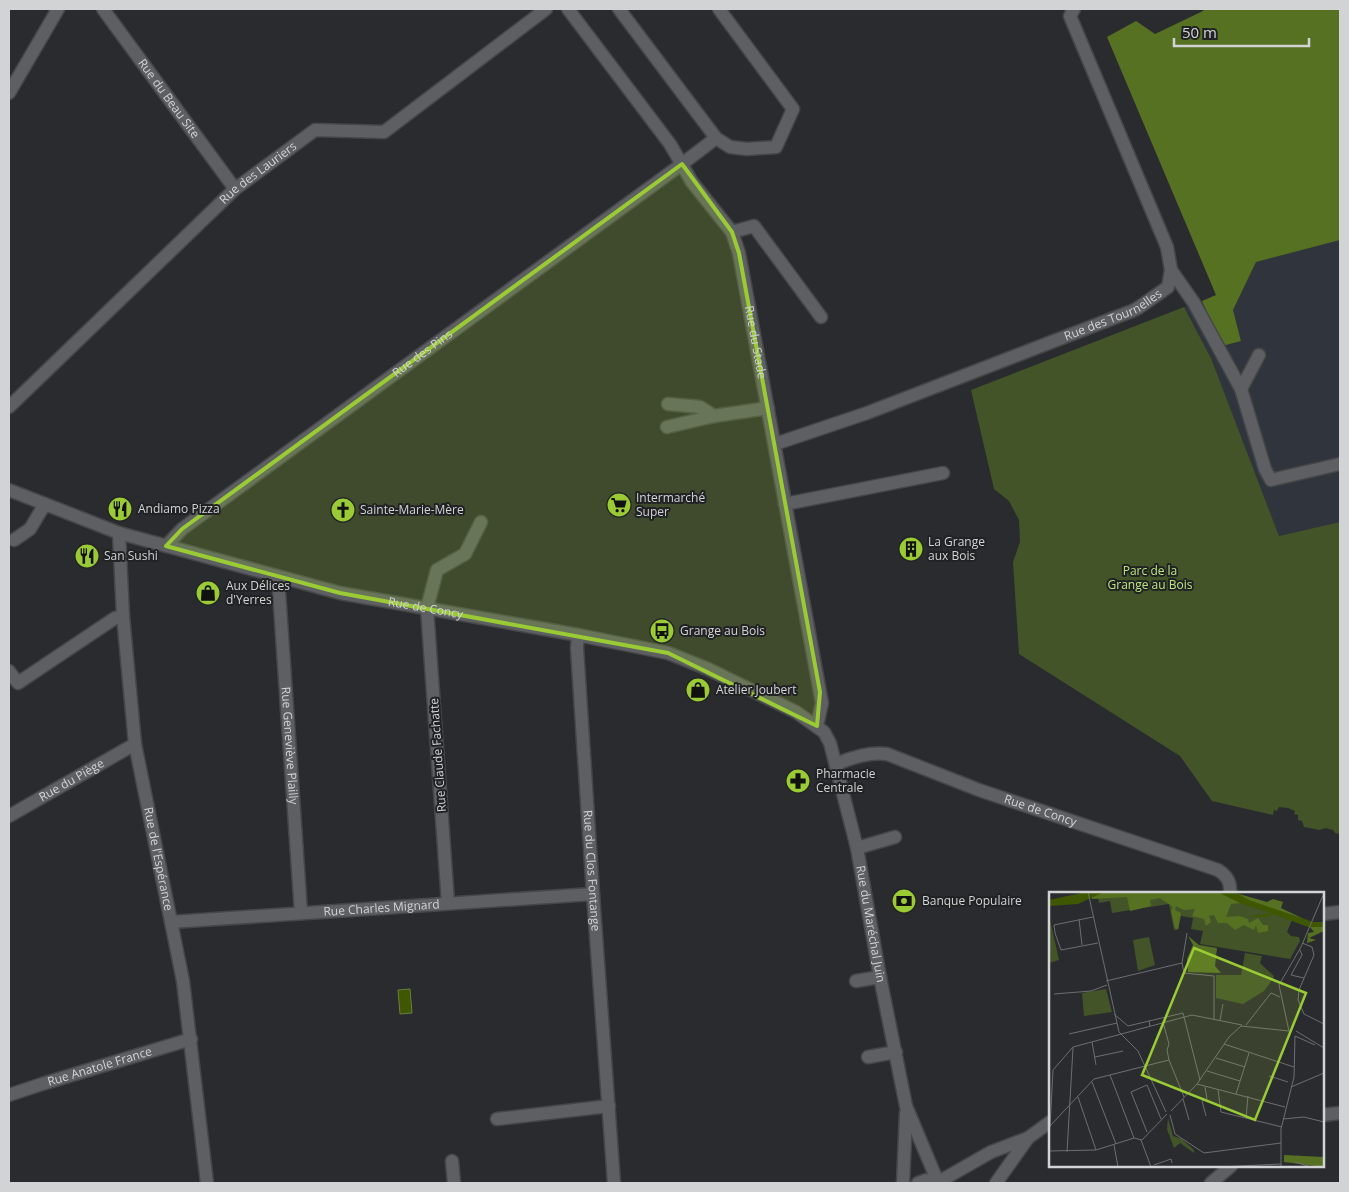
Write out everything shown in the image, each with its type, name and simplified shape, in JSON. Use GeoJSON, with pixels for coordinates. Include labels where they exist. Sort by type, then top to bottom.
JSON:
{"type":"FeatureCollection","features":[{"type":"Feature","properties":{"kind":"street"},"geometry":{"type":"LineString","coordinates":[[9,93],[58,9]]}},
{"type":"Feature","properties":{"kind":"street","name":"Rue du Beau Site"},"geometry":{"type":"LineString","coordinates":[[103,9],[235,190]]}},
{"type":"Feature","properties":{"kind":"street","name":"Rue des Lauriers"},"geometry":{"type":"LineString","coordinates":[[9,407],[235,190],[315,130],[384,132],[546,9]]}},
{"type":"Feature","properties":{"kind":"street","name":"Rue du Stade"},"geometry":{"type":"LineString","coordinates":[[568,9],[670,144],[692,182],[732,232],[739,253],[776,444],[822,703],[817,726]]}},
{"type":"Feature","properties":{"kind":"street"},"geometry":{"type":"LineString","coordinates":[[619,9],[716,138],[730,148],[776,147],[793,109],[719,9]]}},
{"type":"Feature","properties":{"kind":"street"},"geometry":{"type":"LineString","coordinates":[[1074,9],[1070,16],[1167,247],[1171,270],[1194,304],[1241,389],[1265,469],[1271,480],[1340,464]]}},
{"type":"Feature","properties":{"kind":"street","name":"Rue des Pins"},"geometry":{"type":"LineString","coordinates":[[166,546],[182,529],[716,138]]}},
{"type":"Feature","properties":{"kind":"street"},"geometry":{"type":"LineString","coordinates":[[732,232],[754,226],[821,317]]}},
{"type":"Feature","properties":{"kind":"street","name":"Rue des Tournelles"},"geometry":{"type":"LineString","coordinates":[[776,444],[867,413],[1138,308],[1168,287],[1171,270]]}},
{"type":"Feature","properties":{"kind":"street"},"geometry":{"type":"LineString","coordinates":[[1241,389],[1259,355]]}},
{"type":"Feature","properties":{"kind":"street"},"geometry":{"type":"LineString","coordinates":[[668,404],[700,406],[714,416]]}},
{"type":"Feature","properties":{"kind":"street"},"geometry":{"type":"LineString","coordinates":[[666,427],[714,416],[768,408]]}},
{"type":"Feature","properties":{"kind":"street"},"geometry":{"type":"LineString","coordinates":[[786,504],[943,472]]}},
{"type":"Feature","properties":{"kind":"street","name":"Rue de Concy"},"geometry":{"type":"LineString","coordinates":[[9,490],[119,533],[340,593],[578,635],[668,653],[708,669],[796,712],[824,732],[830,743]]}},
{"type":"Feature","properties":{"kind":"street"},"geometry":{"type":"LineString","coordinates":[[14,540],[30,529],[45,504]]}},
{"type":"Feature","properties":{"kind":"street","name":"Rue Claude Fachatte"},"geometry":{"type":"LineString","coordinates":[[448,903],[427,608],[437,570],[465,554],[482,522]]}},
{"type":"Feature","properties":{"kind":"street","name":"Rue de l'Espérance"},"geometry":{"type":"LineString","coordinates":[[119,533],[123,616],[135,744],[184,981],[207,1183]]}},
{"type":"Feature","properties":{"kind":"street","name":"Rue Geneviève Plailly"},"geometry":{"type":"LineString","coordinates":[[278,577],[301,913]]}},
{"type":"Feature","properties":{"kind":"street"},"geometry":{"type":"LineString","coordinates":[[9,671],[18,683],[115,618],[123,616]]}},
{"type":"Feature","properties":{"kind":"street","name":"Rue du Clos Fontange"},"geometry":{"type":"LineString","coordinates":[[578,635],[577,648],[592,894],[614,1183]]}},
{"type":"Feature","properties":{"kind":"street","name":"Rue du Maréchal Juin"},"geometry":{"type":"LineString","coordinates":[[830,743],[857,848],[906,1106],[903,1183]]}},
{"type":"Feature","properties":{"kind":"street","name":"Rue du Piège"},"geometry":{"type":"LineString","coordinates":[[9,816],[135,744]]}},
{"type":"Feature","properties":{"kind":"street","name":"Rue de Concy"},"geometry":{"type":"LineString","coordinates":[[836,764],[856,756],[874,752],[887,754],[979,790],[1218,870],[1226,876],[1231,885],[1230,892]]}},
{"type":"Feature","properties":{"kind":"street"},"geometry":{"type":"LineString","coordinates":[[857,848],[895,837]]}},
{"type":"Feature","properties":{"kind":"street","name":"Rue Charles Mignard"},"geometry":{"type":"LineString","coordinates":[[171,922],[592,894]]}},
{"type":"Feature","properties":{"kind":"street"},"geometry":{"type":"LineString","coordinates":[[1324,914],[1340,912]]}},
{"type":"Feature","properties":{"kind":"street"},"geometry":{"type":"LineString","coordinates":[[856,981],[880,977]]}},
{"type":"Feature","properties":{"kind":"street","name":"Rue Anatole France"},"geometry":{"type":"LineString","coordinates":[[9,1095],[191,1039]]}},
{"type":"Feature","properties":{"kind":"street"},"geometry":{"type":"LineString","coordinates":[[868,1057],[896,1052]]}},
{"type":"Feature","properties":{"kind":"street"},"geometry":{"type":"LineString","coordinates":[[497,1119],[609,1106]]}},
{"type":"Feature","properties":{"kind":"street","name":"Rue du Maréchal Juin"},"geometry":{"type":"LineString","coordinates":[[906,1106],[943,1181]]}},
{"type":"Feature","properties":{"kind":"street"},"geometry":{"type":"LineString","coordinates":[[1324,1115],[1340,1113]]}},
{"type":"Feature","properties":{"kind":"street"},"geometry":{"type":"LineString","coordinates":[[918,1183],[926,1180],[943,1181],[991,1152],[1028,1138],[1049,1123]]}},
{"type":"Feature","properties":{"kind":"street"},"geometry":{"type":"LineString","coordinates":[[996,1183],[1028,1138]]}},
{"type":"Feature","properties":{"kind":"street"},"geometry":{"type":"LineString","coordinates":[[452,1160],[454,1183]]}},
{"type":"Feature","properties":{"kind":"street"},"geometry":{"type":"LineString","coordinates":[[1211,1183],[1230,1167]]}},
{"type":"Feature","properties":{"kind":"highlighted area"},"geometry":{"type":"Polygon","coordinates":[[[682,164],[732,232],[739,253],[820,692],[817,726],[668,653],[340,593],[166,546],[182,529],[682,164]]]}},
{"type":"Feature","properties":{"kind":"shaded area"},"geometry":{"type":"Polygon","coordinates":[[[1204,9],[1340,9],[1340,240],[1256,262],[1233,310],[1241,341],[1222,346],[1202,301],[1216,295],[1107,37],[1136,21],[1155,34],[1204,9]]]}},
{"type":"Feature","properties":{"kind":"shaded area"},"geometry":{"type":"Polygon","coordinates":[[[1340,240],[1340,522],[1279,536],[1211,358],[1184,307],[1202,301],[1222,345],[1241,341],[1233,310],[1256,262],[1340,240]]]}},
{"type":"Feature","properties":{"kind":"shaded area"},"geometry":{"type":"Polygon","coordinates":[[[410,989],[412,1013],[400,1014],[398,990],[410,989]]]}},
{"type":"Feature","properties":{"kind":"green space","name":"Parc de la Grange au Bois"},"geometry":{"type":"Polygon","coordinates":[[[1184,307],[1211,358],[1279,536],[1340,522],[1340,834],[1325,828],[1320,830],[1304,827],[1302,821],[1298,820],[1298,815],[1294,814],[1295,811],[1288,808],[1279,807],[1277,811],[1274,810],[1273,815],[1212,801],[1180,756],[1019,654],[1013,562],[1020,542],[1019,520],[1009,501],[994,489],[971,390],[1184,307]]]}},
{"type":"Feature","properties":{"kind":"place","name":"Intermarché Super"},"geometry":{"type":"Point","coordinates":[619,505]}},
{"type":"Feature","properties":{"kind":"place","name":"Andiamo Pizza"},"geometry":{"type":"Point","coordinates":[120,509]}},
{"type":"Feature","properties":{"kind":"place","name":"Sainte-Marie-Mère"},"geometry":{"type":"Point","coordinates":[343,510]}},
{"type":"Feature","properties":{"kind":"place","name":"La Grange aux Bois"},"geometry":{"type":"Point","coordinates":[911,549]}},
{"type":"Feature","properties":{"kind":"place","name":"San Sushi"},"geometry":{"type":"Point","coordinates":[87,556]}},
{"type":"Feature","properties":{"kind":"place","name":"Aux Délices d'Yerres"},"geometry":{"type":"Point","coordinates":[208,593]}},
{"type":"Feature","properties":{"kind":"place","name":"Grange au Bois"},"geometry":{"type":"Point","coordinates":[662,631]}},
{"type":"Feature","properties":{"kind":"place","name":"Atelier Joubert"},"geometry":{"type":"Point","coordinates":[698,690]}},
{"type":"Feature","properties":{"kind":"place","name":"Pharmacie Centrale"},"geometry":{"type":"Point","coordinates":[798,781]}},
{"type":"Feature","properties":{"kind":"place","name":"Banque Populaire"},"geometry":{"type":"Point","coordinates":[904,901]}}]}
